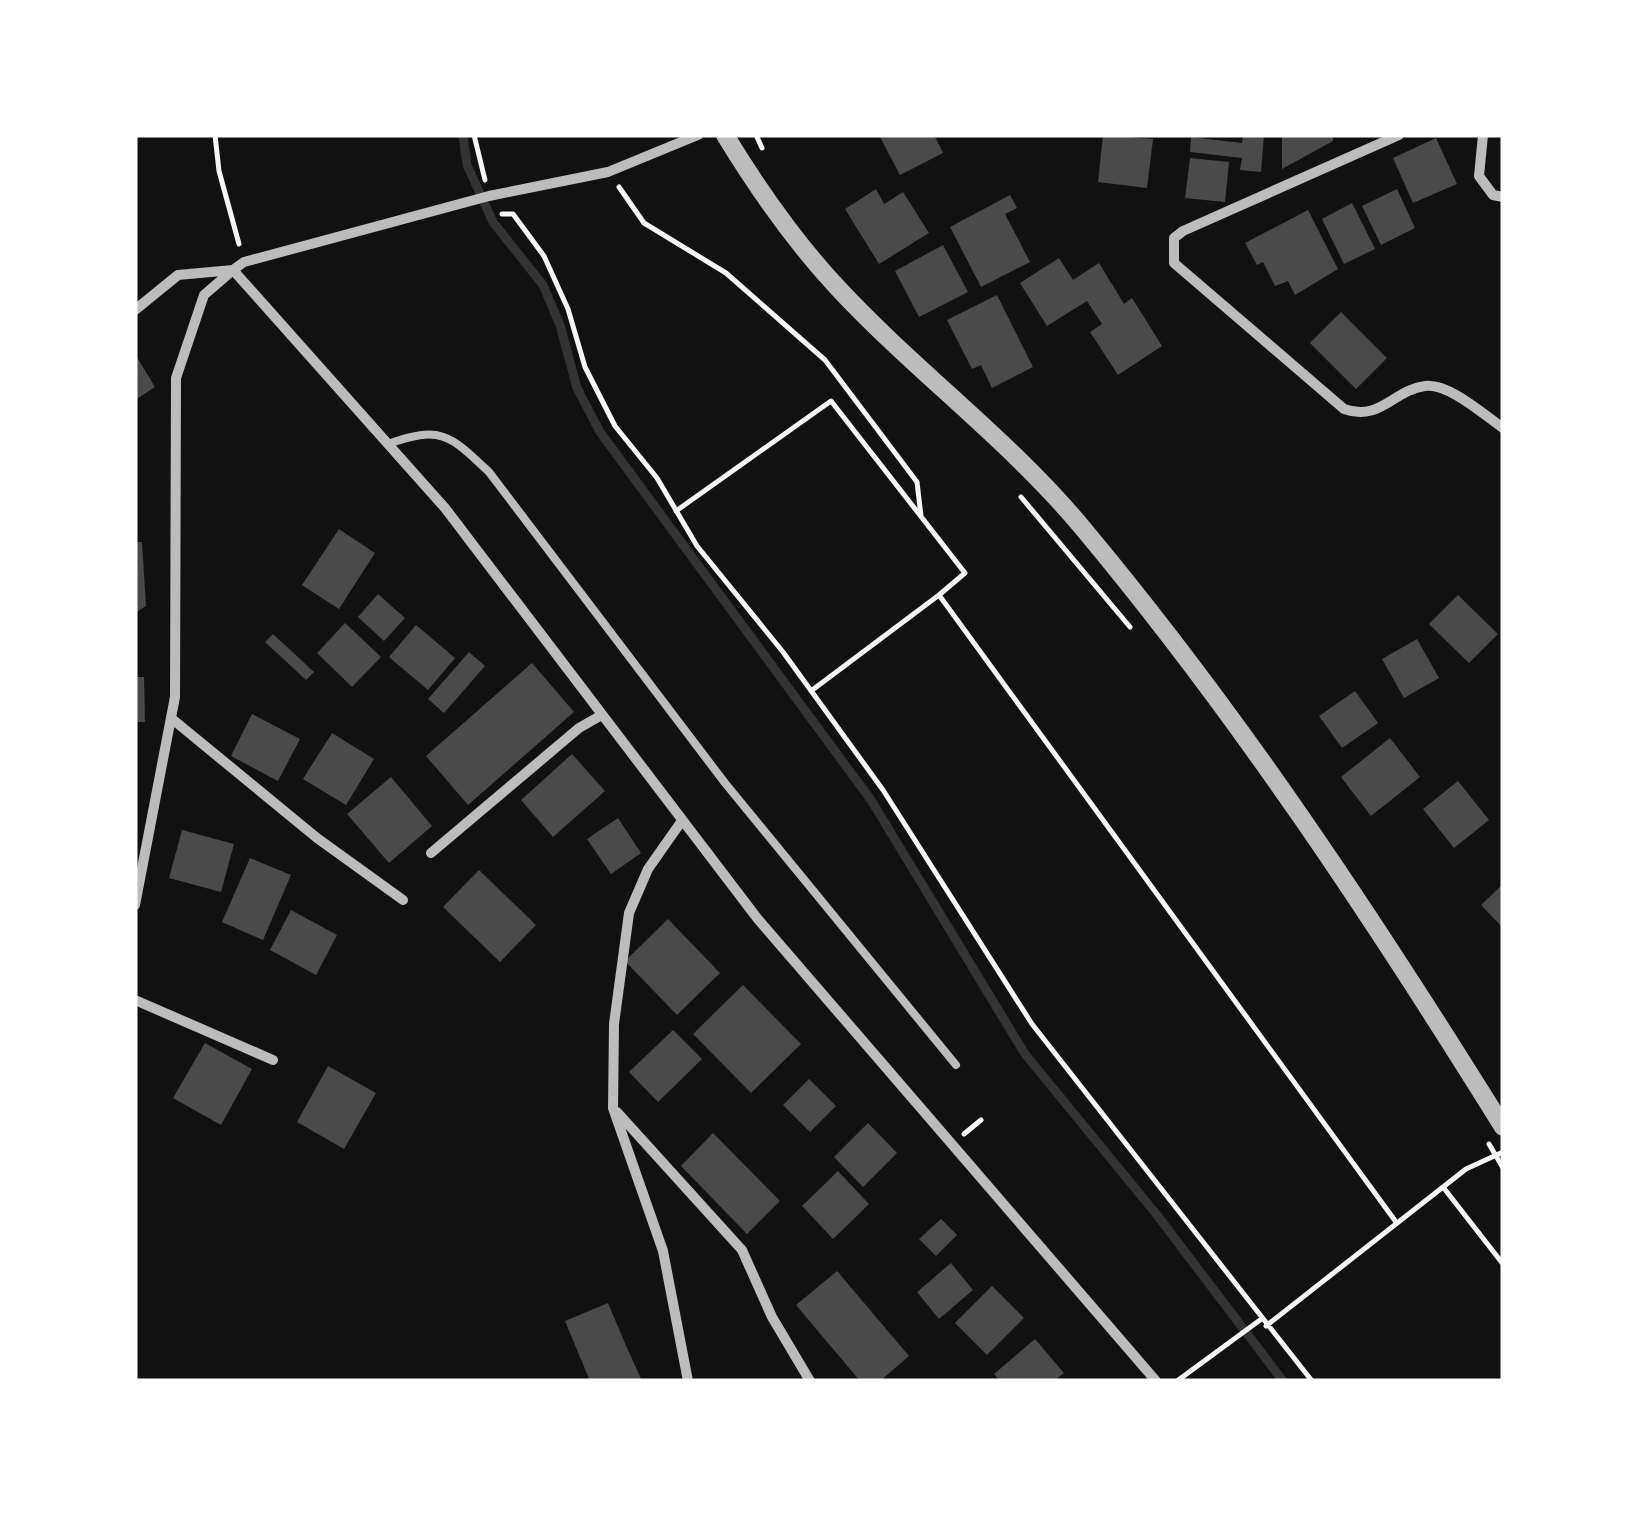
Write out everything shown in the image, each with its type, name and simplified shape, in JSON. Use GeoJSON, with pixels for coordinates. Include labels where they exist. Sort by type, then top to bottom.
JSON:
{"type":"FeatureCollection","features":[{"type":"Feature","properties":{"kind":"street"},"geometry":{"type":"LineString","coordinates":[[135,905],[171,718],[176,378],[204,295],[244,262],[489,196],[608,172],[698,135]]}},
{"type":"Feature","properties":{"kind":"street"},"geometry":{"type":"LineString","coordinates":[[725,135],[803,249],[840,291],[1039,479],[1179,644],[1378,926],[1503,1127]]}},
{"type":"Feature","properties":{"kind":"street"},"geometry":{"type":"LineString","coordinates":[[1399,135],[1183,231],[1174,238],[1174,264],[1344,409],[1360,415],[1377,411],[1425,386],[1440,388],[1503,428]]}},
{"type":"Feature","properties":{"kind":"street"},"geometry":{"type":"LineString","coordinates":[[1483,135],[1478,176],[1493,195],[1503,197]]}},
{"type":"Feature","properties":{"kind":"street"},"geometry":{"type":"LineString","coordinates":[[135,310],[178,276],[233,270]]}},
{"type":"Feature","properties":{"kind":"street"},"geometry":{"type":"LineString","coordinates":[[233,270],[445,508],[600,716],[758,918],[1156,1381]]}},
{"type":"Feature","properties":{"kind":"street"},"geometry":{"type":"LineString","coordinates":[[431,853],[579,728],[600,716]]}},
{"type":"Feature","properties":{"kind":"street"},"geometry":{"type":"LineString","coordinates":[[171,718],[317,838],[403,900]]}},
{"type":"Feature","properties":{"kind":"street"},"geometry":{"type":"LineString","coordinates":[[682,822],[648,869],[629,913],[614,1024],[614,1108],[663,1250],[688,1381]]}},
{"type":"Feature","properties":{"kind":"street"},"geometry":{"type":"LineString","coordinates":[[135,1000],[273,1060]]}},
{"type":"Feature","properties":{"kind":"street"},"geometry":{"type":"LineString","coordinates":[[614,1108],[742,1250],[772,1318],[810,1381]]}},
{"type":"Feature","properties":{"kind":"lane"},"geometry":{"type":"LineString","coordinates":[[388,444],[436,432],[455,440],[489,472],[725,783],[956,1065]]}},
{"type":"Feature","properties":{"kind":"path"},"geometry":{"type":"LineString","coordinates":[[215,135],[219,171],[244,262]]}},
{"type":"Feature","properties":{"kind":"path"},"geometry":{"type":"LineString","coordinates":[[474,135],[496,213],[514,214],[544,256],[568,308],[585,367],[615,426],[697,546],[883,790],[1032,1024],[1260,1320],[1312,1381]]}},
{"type":"Feature","properties":{"kind":"path"},"geometry":{"type":"LineString","coordinates":[[756,135],[762,148]]}},
{"type":"Feature","properties":{"kind":"path"},"geometry":{"type":"LineString","coordinates":[[608,172],[644,223],[726,273],[825,360],[917,482],[921,517]]}},
{"type":"Feature","properties":{"kind":"path"},"geometry":{"type":"LineString","coordinates":[[676,510],[831,401],[965,573],[811,691]]}},
{"type":"Feature","properties":{"kind":"path"},"geometry":{"type":"LineString","coordinates":[[1015,490],[1143,642]]}},
{"type":"Feature","properties":{"kind":"path"},"geometry":{"type":"LineString","coordinates":[[938,595],[1396,1222]]}},
{"type":"Feature","properties":{"kind":"path"},"geometry":{"type":"LineString","coordinates":[[1486,1139],[1499,1154],[1503,1168]]}},
{"type":"Feature","properties":{"kind":"path"},"geometry":{"type":"LineString","coordinates":[[1266,1326],[1466,1169],[1499,1154]]}},
{"type":"Feature","properties":{"kind":"path"},"geometry":{"type":"LineString","coordinates":[[1443,1186],[1503,1264]]}},
{"type":"Feature","properties":{"kind":"path"},"geometry":{"type":"LineString","coordinates":[[1177,1381],[1260,1320]]}},
{"type":"Feature","properties":{"kind":"building"},"geometry":{"type":"Polygon","coordinates":[[[879,135],[934,135],[943,153],[900,175],[879,135]]]}},
{"type":"Feature","properties":{"kind":"building"},"geometry":{"type":"Polygon","coordinates":[[[1103,135],[1153,139],[1147,188],[1098,182],[1103,135]]]}},
{"type":"Feature","properties":{"kind":"building"},"geometry":{"type":"Polygon","coordinates":[[[1243,135],[1264,135],[1261,172],[1240,170],[1242,158],[1190,152],[1191,137],[1242,143],[1243,135]]]}},
{"type":"Feature","properties":{"kind":"building"},"geometry":{"type":"Polygon","coordinates":[[[1282,135],[1333,135],[1333,141],[1282,169],[1282,135]]]}},
{"type":"Feature","properties":{"kind":"building"},"geometry":{"type":"Polygon","coordinates":[[[1436,138],[1457,184],[1413,203],[1393,158],[1436,138]]]}},
{"type":"Feature","properties":{"kind":"building"},"geometry":{"type":"Polygon","coordinates":[[[1190,158],[1229,162],[1225,202],[1185,198],[1190,158]]]}},
{"type":"Feature","properties":{"kind":"building"},"geometry":{"type":"Polygon","coordinates":[[[876,189],[884,204],[903,192],[929,233],[879,264],[845,209],[876,189]]]}},
{"type":"Feature","properties":{"kind":"building"},"geometry":{"type":"Polygon","coordinates":[[[1397,189],[1415,228],[1381,245],[1362,206],[1397,189]]]}},
{"type":"Feature","properties":{"kind":"building"},"geometry":{"type":"Polygon","coordinates":[[[1010,195],[1017,208],[1005,214],[1030,262],[981,287],[950,227],[1010,195]]]}},
{"type":"Feature","properties":{"kind":"building"},"geometry":{"type":"Polygon","coordinates":[[[1352,203],[1375,249],[1344,264],[1322,219],[1352,203]]]}},
{"type":"Feature","properties":{"kind":"building"},"geometry":{"type":"Polygon","coordinates":[[[1308,210],[1338,269],[1295,295],[1288,281],[1275,286],[1263,262],[1257,265],[1245,243],[1308,210]]]}},
{"type":"Feature","properties":{"kind":"building"},"geometry":{"type":"Polygon","coordinates":[[[943,245],[968,292],[919,317],[895,271],[943,245]]]}},
{"type":"Feature","properties":{"kind":"building"},"geometry":{"type":"Polygon","coordinates":[[[1059,258],[1073,280],[1099,263],[1124,304],[1132,298],[1162,346],[1118,375],[1090,332],[1102,324],[1087,301],[1047,326],[1020,283],[1059,258]]]}},
{"type":"Feature","properties":{"kind":"building"},"geometry":{"type":"Polygon","coordinates":[[[997,295],[1033,367],[992,388],[981,365],[972,369],[947,320],[997,295]]]}},
{"type":"Feature","properties":{"kind":"building"},"geometry":{"type":"Polygon","coordinates":[[[1341,312],[1387,358],[1356,389],[1310,343],[1341,312]]]}},
{"type":"Feature","properties":{"kind":"building"},"geometry":{"type":"Polygon","coordinates":[[[135,354],[155,387],[135,400],[135,354]]]}},
{"type":"Feature","properties":{"kind":"building"},"geometry":{"type":"Polygon","coordinates":[[[339,529],[375,553],[339,609],[302,585],[339,529]]]}},
{"type":"Feature","properties":{"kind":"building"},"geometry":{"type":"Polygon","coordinates":[[[135,542],[142,542],[146,606],[135,613],[135,542]]]}},
{"type":"Feature","properties":{"kind":"building"},"geometry":{"type":"Polygon","coordinates":[[[378,594],[405,618],[384,641],[358,617],[378,594]]]}},
{"type":"Feature","properties":{"kind":"building"},"geometry":{"type":"Polygon","coordinates":[[[1458,595],[1498,634],[1469,663],[1429,624],[1458,595]]]}},
{"type":"Feature","properties":{"kind":"building"},"geometry":{"type":"Polygon","coordinates":[[[345,623],[381,657],[352,687],[317,653],[345,623]]]}},
{"type":"Feature","properties":{"kind":"building"},"geometry":{"type":"Polygon","coordinates":[[[416,625],[455,658],[428,690],[389,657],[416,625]]]}},
{"type":"Feature","properties":{"kind":"building"},"geometry":{"type":"Polygon","coordinates":[[[273,634],[314,672],[306,680],[265,642],[273,634]]]}},
{"type":"Feature","properties":{"kind":"building"},"geometry":{"type":"Polygon","coordinates":[[[1417,639],[1439,678],[1404,698],[1382,659],[1417,639]]]}},
{"type":"Feature","properties":{"kind":"building"},"geometry":{"type":"Polygon","coordinates":[[[469,652],[485,666],[444,713],[428,699],[469,652]]]}},
{"type":"Feature","properties":{"kind":"building"},"geometry":{"type":"Polygon","coordinates":[[[532,663],[574,712],[468,805],[426,756],[532,663]]]}},
{"type":"Feature","properties":{"kind":"building"},"geometry":{"type":"Polygon","coordinates":[[[135,677],[144,677],[145,722],[135,722],[135,677]]]}},
{"type":"Feature","properties":{"kind":"building"},"geometry":{"type":"Polygon","coordinates":[[[1355,691],[1378,723],[1342,748],[1319,716],[1355,691]]]}},
{"type":"Feature","properties":{"kind":"building"},"geometry":{"type":"Polygon","coordinates":[[[252,714],[300,739],[278,781],[231,756],[252,714]]]}},
{"type":"Feature","properties":{"kind":"building"},"geometry":{"type":"Polygon","coordinates":[[[332,733],[374,759],[346,805],[303,779],[332,733]]]}},
{"type":"Feature","properties":{"kind":"building"},"geometry":{"type":"Polygon","coordinates":[[[1390,738],[1420,777],[1371,816],[1341,777],[1390,738]]]}},
{"type":"Feature","properties":{"kind":"building"},"geometry":{"type":"Polygon","coordinates":[[[572,754],[605,791],[553,837],[521,800],[572,754]]]}},
{"type":"Feature","properties":{"kind":"building"},"geometry":{"type":"Polygon","coordinates":[[[391,777],[432,826],[389,863],[347,814],[391,777]]]}},
{"type":"Feature","properties":{"kind":"building"},"geometry":{"type":"Polygon","coordinates":[[[1458,781],[1489,820],[1454,848],[1423,809],[1458,781]]]}},
{"type":"Feature","properties":{"kind":"building"},"geometry":{"type":"Polygon","coordinates":[[[618,818],[641,853],[611,874],[587,839],[618,818]]]}},
{"type":"Feature","properties":{"kind":"building"},"geometry":{"type":"Polygon","coordinates":[[[182,830],[234,844],[221,892],[169,878],[182,830]]]}},
{"type":"Feature","properties":{"kind":"building"},"geometry":{"type":"Polygon","coordinates":[[[250,858],[291,875],[263,940],[222,922],[250,858]]]}},
{"type":"Feature","properties":{"kind":"building"},"geometry":{"type":"Polygon","coordinates":[[[479,870],[536,925],[500,962],[443,907],[479,870]]]}},
{"type":"Feature","properties":{"kind":"building"},"geometry":{"type":"Polygon","coordinates":[[[1503,884],[1503,928],[1481,905],[1503,884]]]}},
{"type":"Feature","properties":{"kind":"building"},"geometry":{"type":"Polygon","coordinates":[[[291,910],[337,935],[316,975],[270,950],[291,910]]]}},
{"type":"Feature","properties":{"kind":"building"},"geometry":{"type":"Polygon","coordinates":[[[668,919],[720,973],[677,1015],[625,961],[668,919]]]}},
{"type":"Feature","properties":{"kind":"building"},"geometry":{"type":"Polygon","coordinates":[[[743,985],[801,1044],[751,1093],[693,1034],[743,985]]]}},
{"type":"Feature","properties":{"kind":"building"},"geometry":{"type":"Polygon","coordinates":[[[673,1030],[702,1059],[658,1102],[629,1072],[673,1030]]]}},
{"type":"Feature","properties":{"kind":"building"},"geometry":{"type":"Polygon","coordinates":[[[205,1043],[252,1069],[221,1125],[173,1098],[205,1043]]]}},
{"type":"Feature","properties":{"kind":"building"},"geometry":{"type":"Polygon","coordinates":[[[328,1066],[376,1093],[344,1149],[297,1122],[328,1066]]]}},
{"type":"Feature","properties":{"kind":"building"},"geometry":{"type":"Polygon","coordinates":[[[809,1079],[836,1106],[810,1132],[783,1105],[809,1079]]]}},
{"type":"Feature","properties":{"kind":"building"},"geometry":{"type":"Polygon","coordinates":[[[868,1123],[897,1153],[863,1187],[834,1157],[868,1123]]]}},
{"type":"Feature","properties":{"kind":"building"},"geometry":{"type":"Polygon","coordinates":[[[713,1133],[780,1201],[747,1234],[681,1166],[713,1133]]]}},
{"type":"Feature","properties":{"kind":"building"},"geometry":{"type":"Polygon","coordinates":[[[838,1171],[869,1204],[833,1239],[802,1206],[838,1171]]]}},
{"type":"Feature","properties":{"kind":"building"},"geometry":{"type":"Polygon","coordinates":[[[941,1219],[957,1235],[936,1256],[919,1239],[941,1219]]]}},
{"type":"Feature","properties":{"kind":"building"},"geometry":{"type":"Polygon","coordinates":[[[951,1263],[973,1290],[939,1319],[917,1292],[951,1263]]]}},
{"type":"Feature","properties":{"kind":"building"},"geometry":{"type":"Polygon","coordinates":[[[837,1271],[909,1356],[880,1381],[860,1381],[796,1305],[837,1271]]]}},
{"type":"Feature","properties":{"kind":"building"},"geometry":{"type":"Polygon","coordinates":[[[992,1286],[1024,1318],[987,1355],[955,1323],[992,1286]]]}},
{"type":"Feature","properties":{"kind":"building"},"geometry":{"type":"Polygon","coordinates":[[[608,1303],[642,1381],[590,1381],[565,1321],[608,1303]]]}},
{"type":"Feature","properties":{"kind":"building"},"geometry":{"type":"Polygon","coordinates":[[[1035,1339],[1064,1373],[1054,1381],[1000,1381],[994,1374],[1035,1339]]]}},
{"type":"Feature","properties":{"kind":"waterway"},"geometry":{"type":"LineString","coordinates":[[463,135],[467,165],[493,222],[543,285],[560,325],[577,388],[600,432],[871,800],[1025,1054],[1157,1215],[1283,1381]]}}]}
